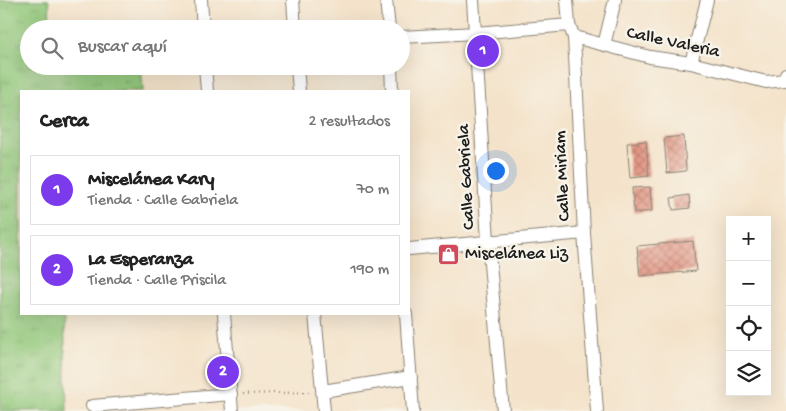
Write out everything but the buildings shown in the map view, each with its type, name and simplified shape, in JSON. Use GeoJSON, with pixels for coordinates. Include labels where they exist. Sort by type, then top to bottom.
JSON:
{"type":"FeatureCollection","features":[{"type":"Feature","properties":{"kind":"street"},"geometry":{"type":"LineString","coordinates":[[202,0],[203,20]]}},
{"type":"Feature","properties":{"kind":"street"},"geometry":{"type":"LineString","coordinates":[[292,0],[294,20]]}},
{"type":"Feature","properties":{"kind":"street"},"geometry":{"type":"LineString","coordinates":[[386,0],[388,20]]}},
{"type":"Feature","properties":{"kind":"street","name":"Calle Gabriela"},"geometry":{"type":"LineString","coordinates":[[473,0],[488,241],[503,411]]}},
{"type":"Feature","properties":{"kind":"street","name":"Calle Miriam"},"geometry":{"type":"LineString","coordinates":[[567,0],[571,31],[597,411]]}},
{"type":"Feature","properties":{"kind":"street"},"geometry":{"type":"LineString","coordinates":[[604,45],[615,0]]}},
{"type":"Feature","properties":{"kind":"street"},"geometry":{"type":"LineString","coordinates":[[691,63],[707,0]]}},
{"type":"Feature","properties":{"kind":"street","name":"Calle Valeria"},"geometry":{"type":"LineString","coordinates":[[410,37],[571,31],[604,45],[650,57],[691,63],[766,82],[785,80],[786,74]]}},
{"type":"Feature","properties":{"kind":"street"},"geometry":{"type":"LineString","coordinates":[[206,75],[207,90]]}},
{"type":"Feature","properties":{"kind":"street"},"geometry":{"type":"LineString","coordinates":[[298,75],[299,90]]}},
{"type":"Feature","properties":{"kind":"street"},"geometry":{"type":"LineString","coordinates":[[391,75],[392,90]]}},
{"type":"Feature","properties":{"kind":"street"},"geometry":{"type":"LineString","coordinates":[[410,249],[584,233]]}},
{"type":"Feature","properties":{"kind":"street"},"geometry":{"type":"LineString","coordinates":[[224,315],[232,411]]}},
{"type":"Feature","properties":{"kind":"street"},"geometry":{"type":"LineString","coordinates":[[315,315],[324,411]]}},
{"type":"Feature","properties":{"kind":"street"},"geometry":{"type":"LineString","coordinates":[[406,315],[413,411]]}},
{"type":"Feature","properties":{"kind":"street"},"geometry":{"type":"LineString","coordinates":[[323,391],[411,376]]}},
{"type":"Feature","properties":{"kind":"street"},"geometry":{"type":"LineString","coordinates":[[92,406],[144,406],[231,394]]}},
{"type":"Feature","properties":{"kind":"path"},"geometry":{"type":"LineString","coordinates":[[231,394],[323,391]]}},
{"type":"Feature","properties":{"kind":"green space"},"geometry":{"type":"Polygon","coordinates":[[[0,0],[49,0],[50,20],[20,20],[20,75],[142,75],[143,90],[20,90],[20,315],[64,315],[67,411],[0,411],[0,0]]]}},
{"type":"Feature","properties":{"kind":"place","name":"Miscelánea Kary"},"geometry":{"type":"Point","coordinates":[483,51]}},
{"type":"Feature","properties":{"kind":"place","name":"Miscelánea Liz"},"geometry":{"type":"Point","coordinates":[449,254]}},
{"type":"Feature","properties":{"kind":"place","name":"La Esperanza"},"geometry":{"type":"Point","coordinates":[223,372]}}]}
